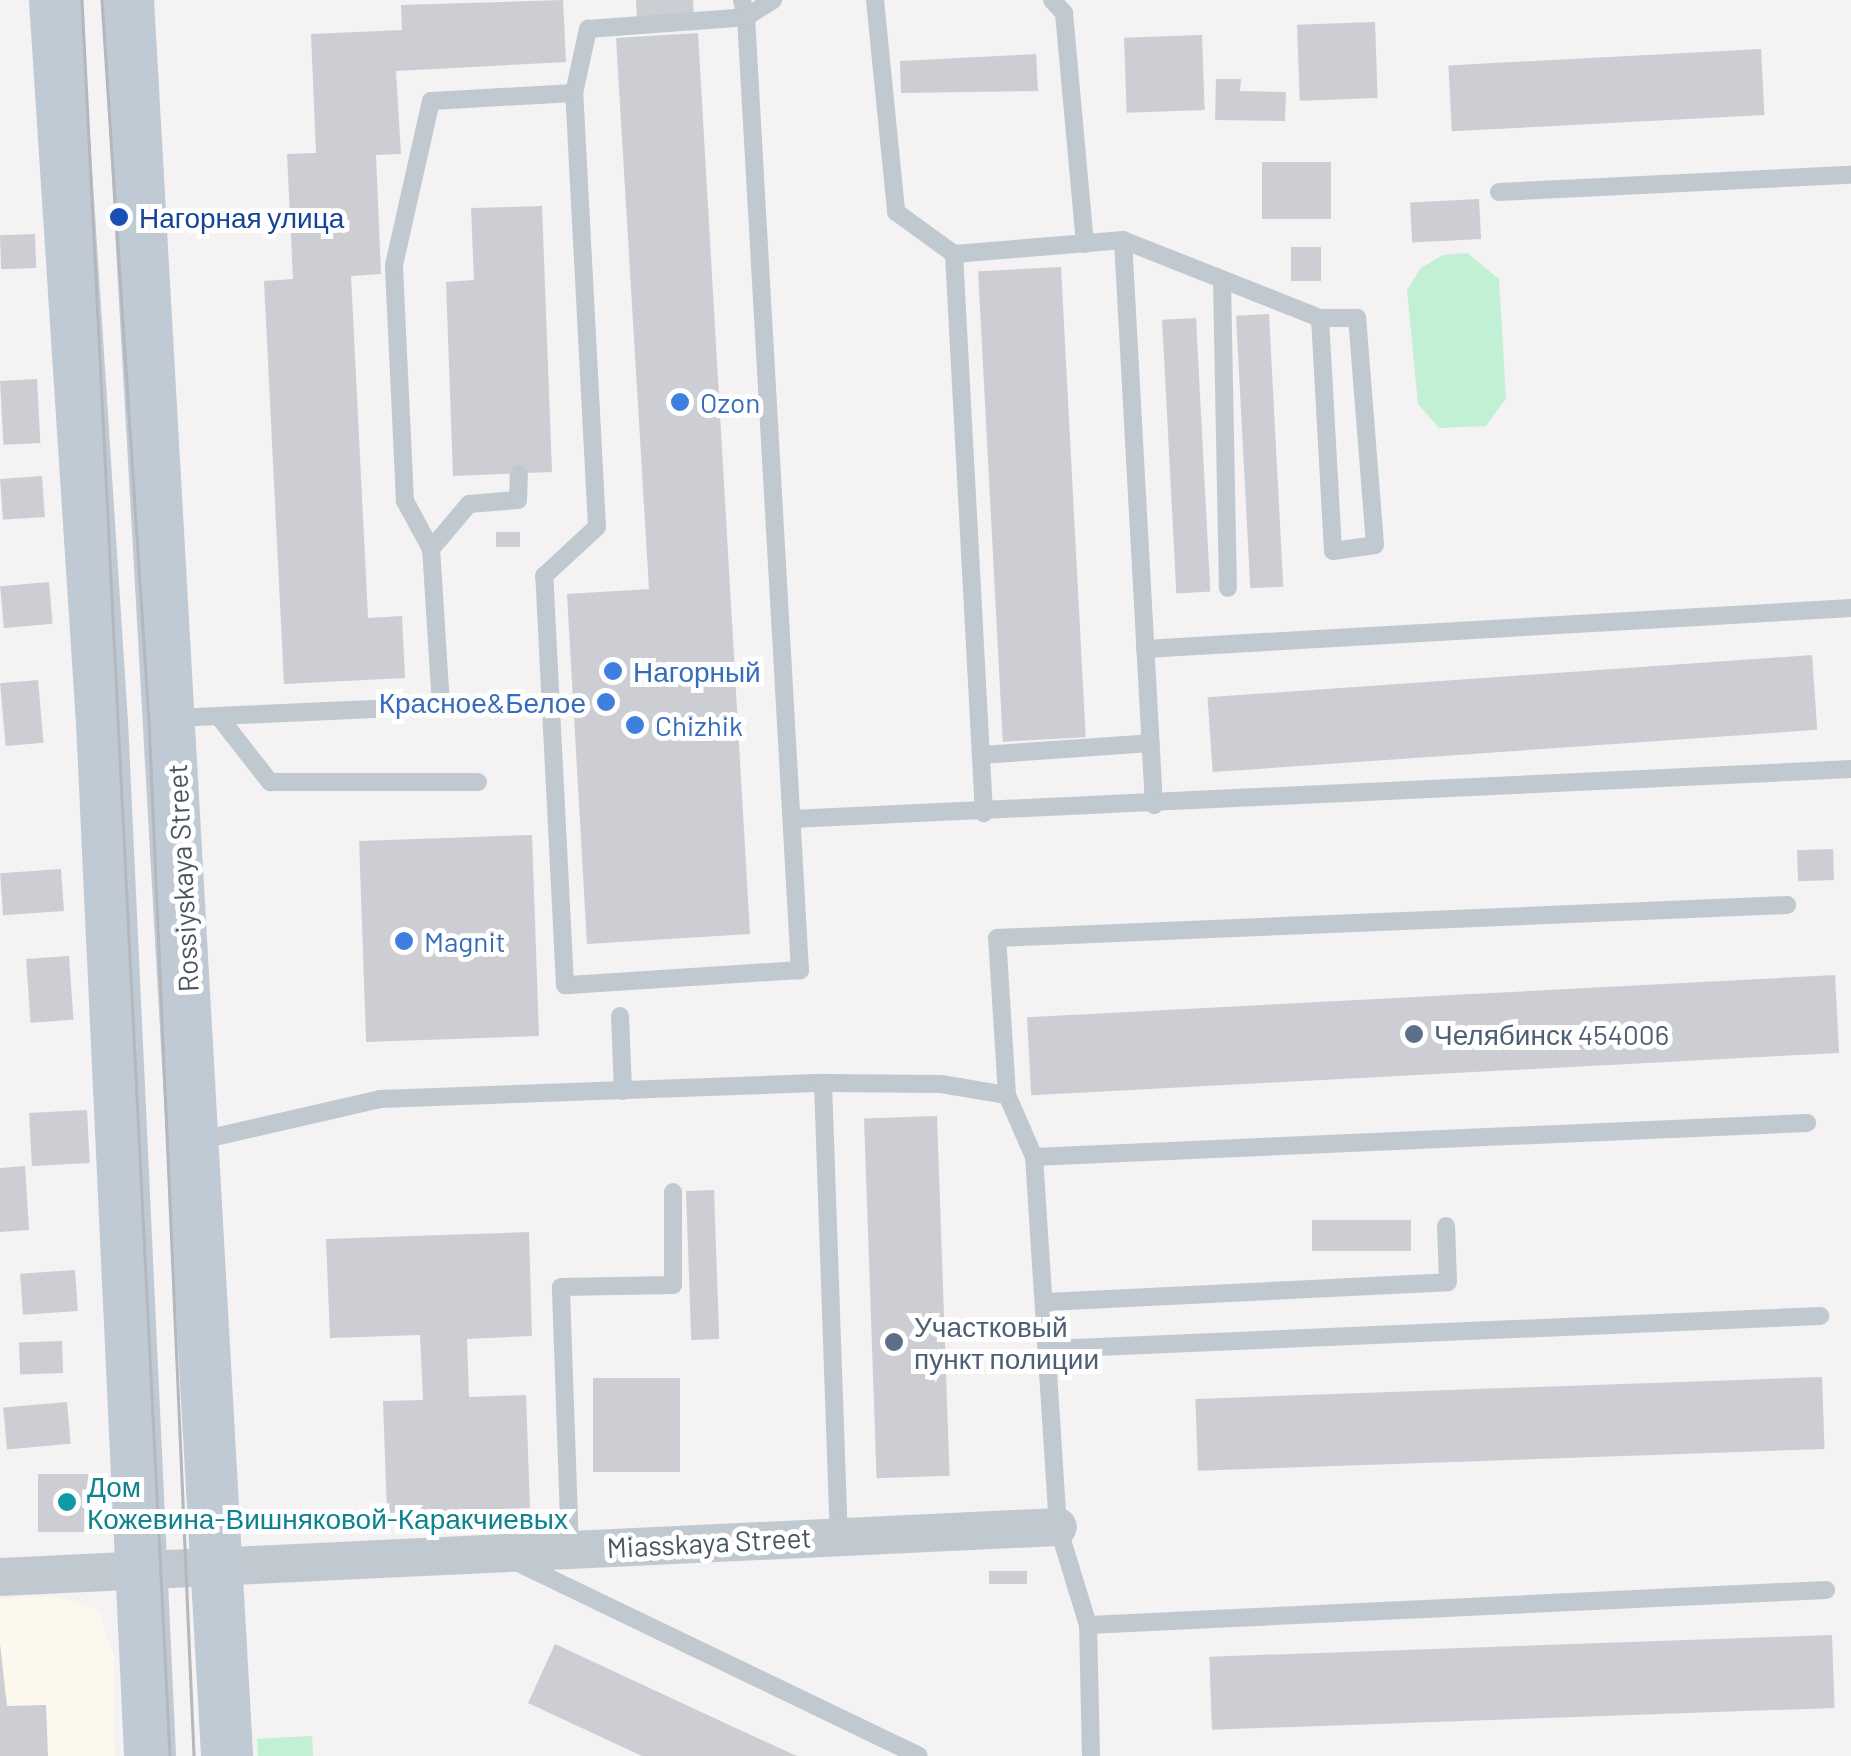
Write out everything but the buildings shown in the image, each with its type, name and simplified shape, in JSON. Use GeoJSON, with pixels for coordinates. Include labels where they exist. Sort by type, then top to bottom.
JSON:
{"type":"FeatureCollection","features":[{"type":"Feature","properties":{"kind":"main road"},"geometry":{"type":"LineString","coordinates":[[55,0],[102,722],[150,1756]]}},
{"type":"Feature","properties":{"kind":"main road","name":"Rossiyskaya Street"},"geometry":{"type":"LineString","coordinates":[[128,0],[196,718],[197,1141],[227,1756]]}},
{"type":"Feature","properties":{"kind":"main road"},"geometry":{"type":"LineString","coordinates":[[102,722],[196,718]]}},
{"type":"Feature","properties":{"kind":"street","name":"Miasskaya Street"},"geometry":{"type":"LineString","coordinates":[[0,1577],[143,1567],[1058,1527]]}},
{"type":"Feature","properties":{"kind":"lane"},"geometry":{"type":"LineString","coordinates":[[744,9],[800,970],[565,985],[544,576],[597,526],[574,94],[588,29],[744,9],[773,0]]}},
{"type":"Feature","properties":{"kind":"lane"},"geometry":{"type":"LineString","coordinates":[[875,0],[896,212],[954,254],[1123,240],[1320,318],[1357,318],[1375,545],[1333,551],[1320,318]]}},
{"type":"Feature","properties":{"kind":"lane"},"geometry":{"type":"LineString","coordinates":[[1052,0],[1064,12],[1084,244]]}},
{"type":"Feature","properties":{"kind":"lane"},"geometry":{"type":"LineString","coordinates":[[196,718],[441,706],[430,549],[405,501],[394,265],[430,101],[574,94]]}},
{"type":"Feature","properties":{"kind":"lane"},"geometry":{"type":"LineString","coordinates":[[1500,192],[1851,175]]}},
{"type":"Feature","properties":{"kind":"lane"},"geometry":{"type":"LineString","coordinates":[[1123,240],[1154,805]]}},
{"type":"Feature","properties":{"kind":"lane"},"geometry":{"type":"LineString","coordinates":[[954,254],[984,813]]}},
{"type":"Feature","properties":{"kind":"lane"},"geometry":{"type":"LineString","coordinates":[[1222,280],[1228,588]]}},
{"type":"Feature","properties":{"kind":"lane"},"geometry":{"type":"LineString","coordinates":[[430,549],[470,504],[518,500],[519,474]]}},
{"type":"Feature","properties":{"kind":"lane"},"geometry":{"type":"LineString","coordinates":[[1146,649],[1851,608]]}},
{"type":"Feature","properties":{"kind":"lane"},"geometry":{"type":"LineString","coordinates":[[196,718],[270,782],[478,782]]}},
{"type":"Feature","properties":{"kind":"lane"},"geometry":{"type":"LineString","coordinates":[[981,755],[1151,744]]}},
{"type":"Feature","properties":{"kind":"lane"},"geometry":{"type":"LineString","coordinates":[[792,819],[1154,805],[1851,769]]}},
{"type":"Feature","properties":{"kind":"lane"},"geometry":{"type":"LineString","coordinates":[[1090,1756],[1088,1625],[1058,1527],[1050,1349],[1034,1156],[1007,1095],[996,938],[1787,905]]}},
{"type":"Feature","properties":{"kind":"lane"},"geometry":{"type":"LineString","coordinates":[[620,1016],[623,1091]]}},
{"type":"Feature","properties":{"kind":"lane"},"geometry":{"type":"LineString","coordinates":[[197,1141],[380,1099],[823,1083],[941,1084],[1007,1095]]}},
{"type":"Feature","properties":{"kind":"lane"},"geometry":{"type":"LineString","coordinates":[[823,1083],[839,1536]]}},
{"type":"Feature","properties":{"kind":"lane"},"geometry":{"type":"LineString","coordinates":[[1034,1156],[1807,1122]]}},
{"type":"Feature","properties":{"kind":"lane"},"geometry":{"type":"LineString","coordinates":[[570,1548],[560,1287],[673,1285],[672,1192]]}},
{"type":"Feature","properties":{"kind":"lane"},"geometry":{"type":"LineString","coordinates":[[1046,1302],[1448,1282],[1446,1226]]}},
{"type":"Feature","properties":{"kind":"lane"},"geometry":{"type":"LineString","coordinates":[[1050,1349],[1820,1316]]}},
{"type":"Feature","properties":{"kind":"lane"},"geometry":{"type":"LineString","coordinates":[[495,1552],[919,1756]]}},
{"type":"Feature","properties":{"kind":"lane"},"geometry":{"type":"LineString","coordinates":[[1088,1625],[1826,1590]]}},
{"type":"Feature","properties":{"kind":"shaded area"},"geometry":{"type":"Polygon","coordinates":[[[54,1596],[98,1610],[114,1657],[115,1756],[0,1756],[0,1599],[54,1596]]]}},
{"type":"Feature","properties":{"kind":"green space"},"geometry":{"type":"Polygon","coordinates":[[[1467,253],[1499,279],[1506,398],[1486,426],[1439,428],[1418,404],[1407,290],[1421,268],[1443,255],[1467,253]]]}},
{"type":"Feature","properties":{"kind":"green space"},"geometry":{"type":"Polygon","coordinates":[[[312,1736],[313,1756],[258,1756],[257,1739],[312,1736]]]}},
{"type":"Feature","properties":{"kind":"tram line"},"geometry":{"type":"LineString","coordinates":[[82,0],[170,1756]]}},
{"type":"Feature","properties":{"kind":"tram line"},"geometry":{"type":"LineString","coordinates":[[102,0],[149,720],[194,1756]]}},
{"type":"Feature","properties":{"kind":"place","name":"Нагорная улица"},"geometry":{"type":"Point","coordinates":[119,217]}},
{"type":"Feature","properties":{"kind":"place","name":"Ozon"},"geometry":{"type":"Point","coordinates":[680,402]}},
{"type":"Feature","properties":{"kind":"place","name":"Нагорный"},"geometry":{"type":"Point","coordinates":[613,671]}},
{"type":"Feature","properties":{"kind":"place","name":"Красное&Белое"},"geometry":{"type":"Point","coordinates":[606,702]}},
{"type":"Feature","properties":{"kind":"place","name":"Chizhik"},"geometry":{"type":"Point","coordinates":[635,725]}},
{"type":"Feature","properties":{"kind":"place","name":"Magnit"},"geometry":{"type":"Point","coordinates":[404,941]}},
{"type":"Feature","properties":{"kind":"place","name":"Челябинск 454006"},"geometry":{"type":"Point","coordinates":[1414,1034]}},
{"type":"Feature","properties":{"kind":"place","name":"Участковый пункт полиции"},"geometry":{"type":"Point","coordinates":[894,1342]}},
{"type":"Feature","properties":{"kind":"place","name":"Дом Кожевина-Вишняковой-Каракчиевых"},"geometry":{"type":"Point","coordinates":[67,1502]}}]}
